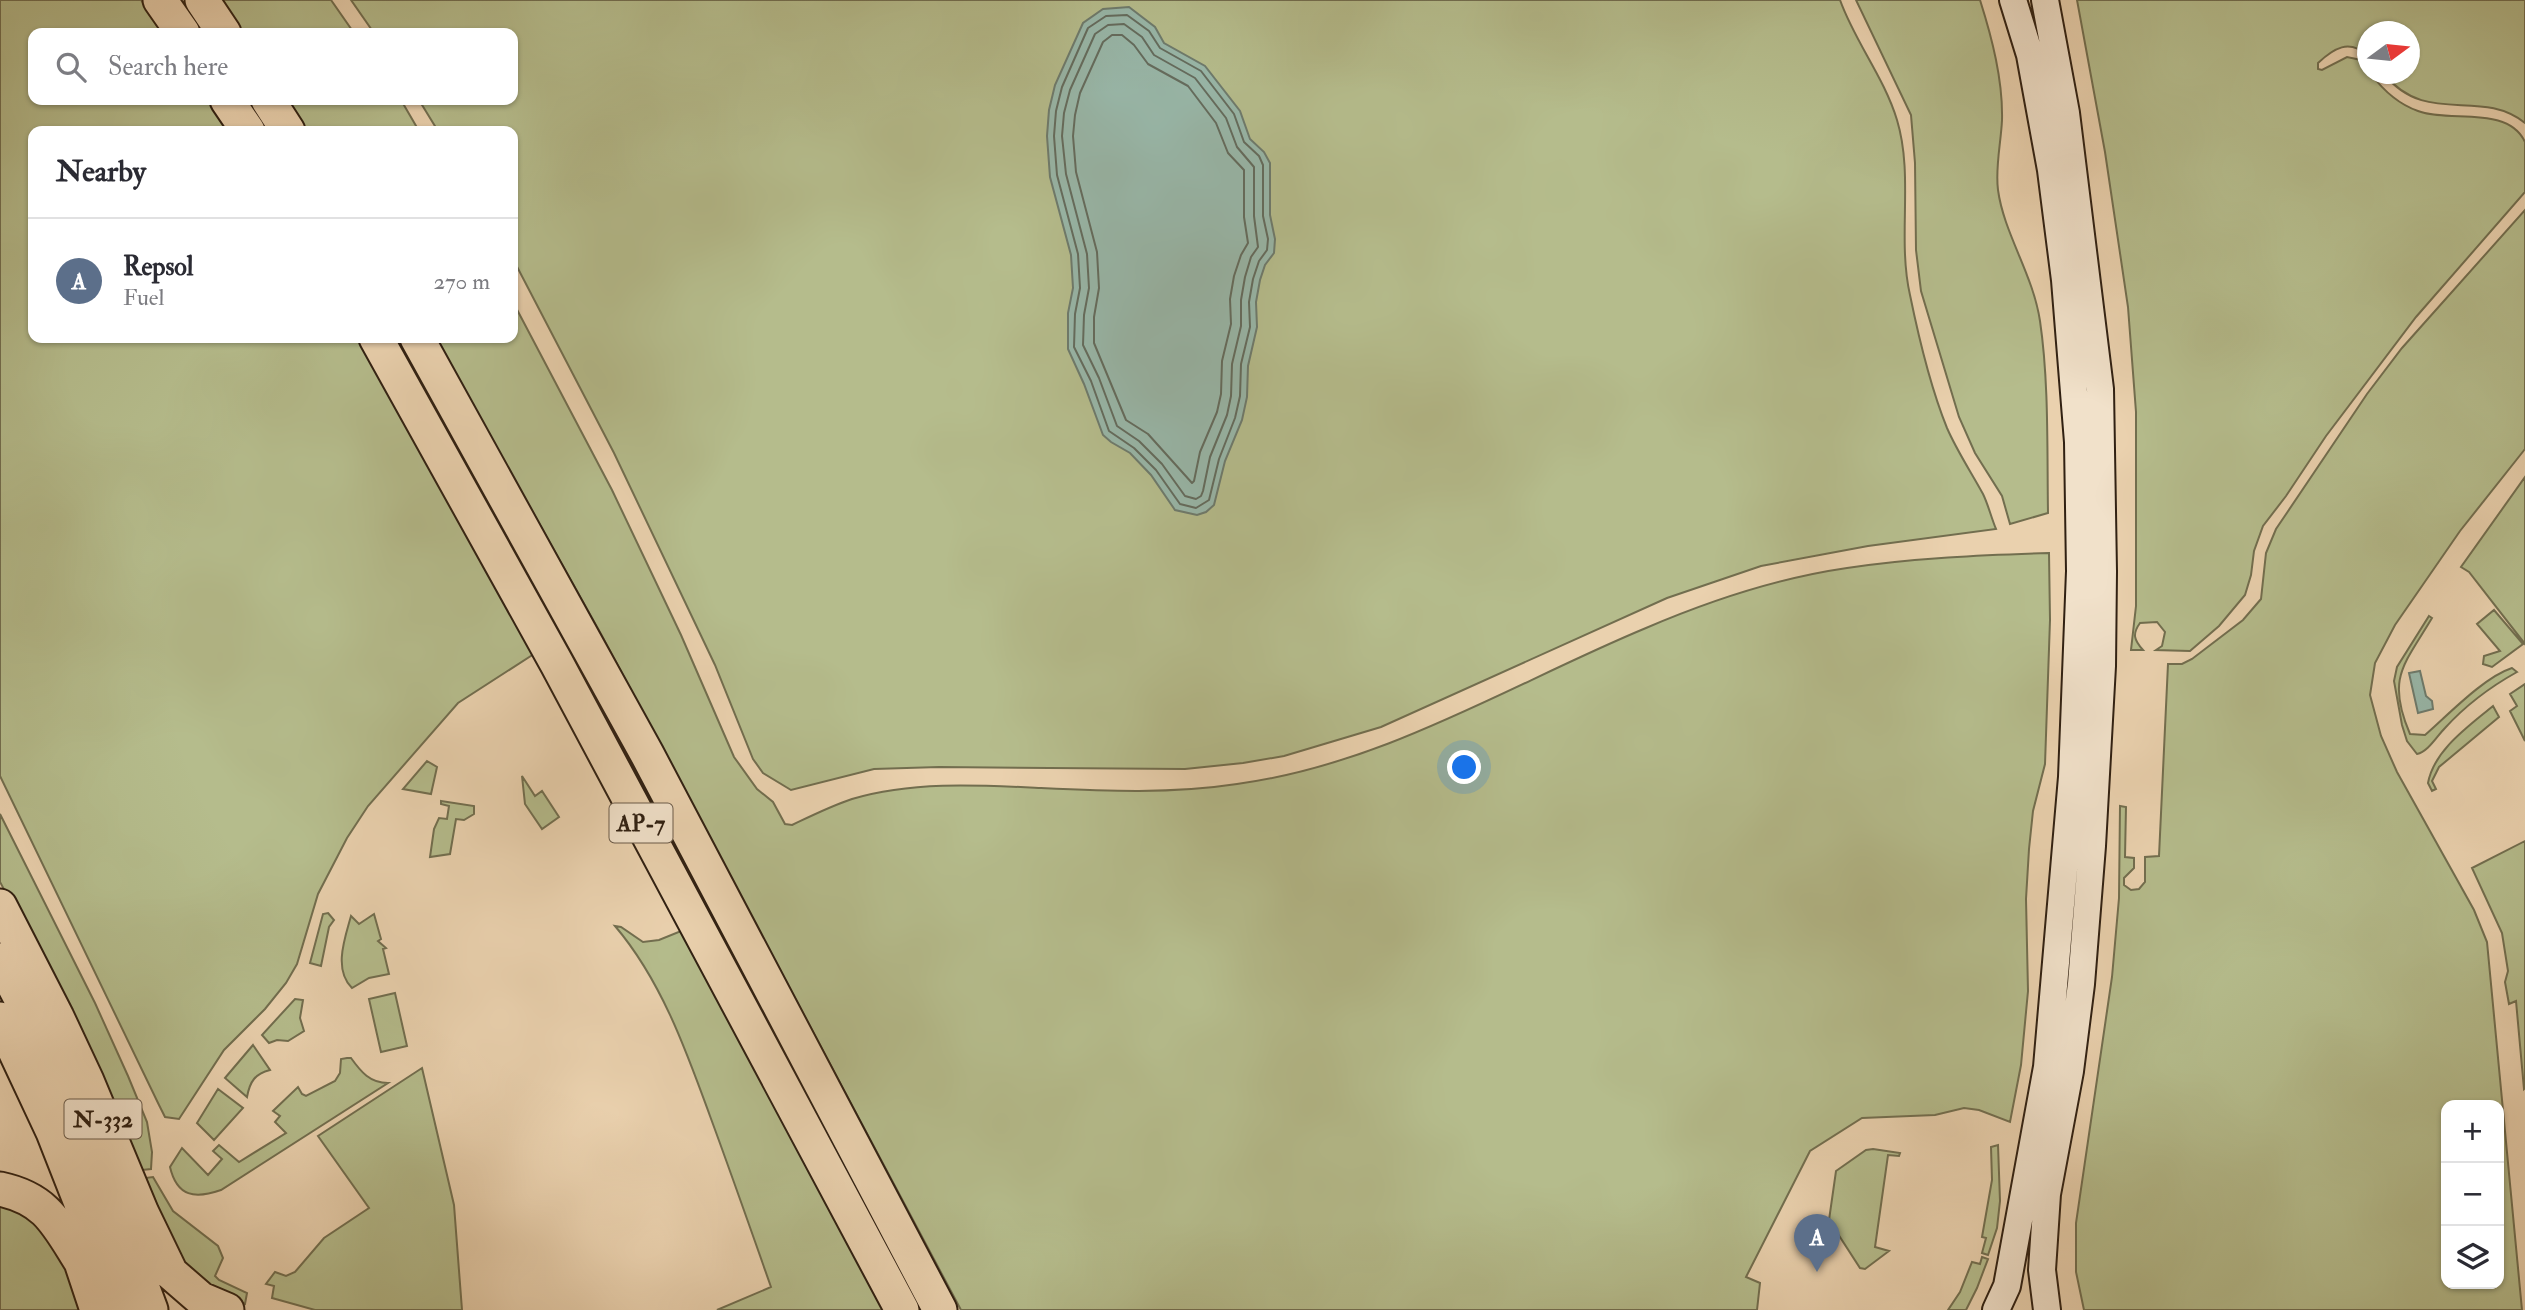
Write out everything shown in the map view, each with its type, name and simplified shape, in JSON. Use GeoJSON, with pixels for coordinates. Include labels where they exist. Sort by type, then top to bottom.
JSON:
{"type":"FeatureCollection","features":[{"type":"Feature","properties":{"kind":"highway"},"geometry":{"type":"LineString","coordinates":[[160,0],[180,28]]}},
{"type":"Feature","properties":{"kind":"highway"},"geometry":{"type":"LineString","coordinates":[[202,0],[221,28]]}},
{"type":"Feature","properties":{"kind":"highway"},"geometry":{"type":"LineString","coordinates":[[230,105],[245,126]]}},
{"type":"Feature","properties":{"kind":"highway"},"geometry":{"type":"LineString","coordinates":[[271,105],[285,126]]}},
{"type":"Feature","properties":{"kind":"highway","name":"AP-7"},"geometry":{"type":"LineString","coordinates":[[379,343],[557,664],[902,1310]]}},
{"type":"Feature","properties":{"kind":"highway","name":"AP-7"},"geometry":{"type":"LineString","coordinates":[[419,343],[646,754],[940,1310]]}},
{"type":"Feature","properties":{"kind":"highway","name":"N-332"},"geometry":{"type":"LineString","coordinates":[[0,906],[87,1081],[142,1213],[171,1273],[201,1299],[227,1310]]}},
{"type":"Feature","properties":{"kind":"highway","name":"N-332"},"geometry":{"type":"LineString","coordinates":[[0,960],[69,1100],[114,1209],[151,1310]]}},
{"type":"Feature","properties":{"kind":"highway","name":"N-332"},"geometry":{"type":"LineString","coordinates":[[0,1019],[53,1132],[122,1310]]}},
{"type":"Feature","properties":{"kind":"highway"},"geometry":{"type":"LineString","coordinates":[[0,1066],[53,1184],[97,1310]]}},
{"type":"Feature","properties":{"kind":"highway"},"geometry":{"type":"LineString","coordinates":[[0,1189],[39,1204],[57,1224],[81,1262]]}},
{"type":"Feature","properties":{"kind":"highway"},"geometry":{"type":"LineString","coordinates":[[142,1213],[174,1310]]}},
{"type":"Feature","properties":{"kind":"main road"},"geometry":{"type":"LineString","coordinates":[[1996,1310],[2007,1286],[2048,1067],[2072,777],[2080,571],[2078,442],[2064,280],[2051,170],[2030,55],[2013,0]]}},
{"type":"Feature","properties":{"kind":"main road"},"geometry":{"type":"LineString","coordinates":[[2045,0],[2066,113],[2101,389],[2103,572],[2102,666],[2092,846],[2072,1059],[2047,1194],[2042,1270],[2047,1310]]}},
{"type":"Feature","properties":{"kind":"green space"},"geometry":{"type":"Polygon","coordinates":[[[0,0],[141,0],[161,28],[28,28],[28,105],[212,105],[227,126],[28,126],[28,343],[361,343],[537,652],[458,703],[368,806],[347,838],[318,894],[297,964],[286,983],[265,1009],[224,1050],[179,1119],[165,1117],[0,776],[0,0]]]}},
{"type":"Feature","properties":{"kind":"green space"},"geometry":{"type":"Polygon","coordinates":[[[222,0],[331,0],[351,28],[240,28],[222,0]]]}},
{"type":"Feature","properties":{"kind":"green space"},"geometry":{"type":"Polygon","coordinates":[[[351,0],[1840,0],[1885,89],[1897,120],[1904,163],[1906,273],[1935,396],[1947,428],[1983,494],[1996,529],[1868,546],[1761,566],[1667,598],[1381,727],[1284,756],[1185,769],[874,769],[791,790],[763,773],[753,759],[715,665],[614,453],[518,269],[518,126],[435,126],[422,105],[518,105],[518,28],[371,28],[351,0]]]}},
{"type":"Feature","properties":{"kind":"green space"},"geometry":{"type":"Polygon","coordinates":[[[1856,0],[1980,0],[2001,90],[1998,190],[2006,222],[2031,287],[2040,321],[2046,392],[2048,513],[2010,524],[2002,496],[1975,453],[1959,417],[1921,291],[1916,250],[1915,163],[1911,115],[1856,0]]]}},
{"type":"Feature","properties":{"kind":"green space"},"geometry":{"type":"Polygon","coordinates":[[[2077,0],[2525,0],[2525,123],[2508,113],[2490,108],[2418,99],[2395,84],[2420,84],[2420,21],[2357,21],[2357,48],[2342,47],[2318,63],[2318,69],[2322,70],[2347,57],[2357,59],[2357,84],[2379,84],[2404,105],[2418,111],[2506,123],[2517,131],[2525,142],[2525,192],[2416,317],[2326,436],[2263,526],[2254,551],[2245,595],[2219,626],[2190,651],[2156,650],[2162,646],[2165,632],[2157,622],[2140,623],[2135,637],[2143,650],[2131,650],[2136,606],[2136,412],[2128,307],[2105,152],[2077,0]]]}},
{"type":"Feature","properties":{"kind":"green space"},"geometry":{"type":"Polygon","coordinates":[[[289,105],[404,105],[416,126],[304,126],[289,105]]]}},
{"type":"Feature","properties":{"kind":"green space"},"geometry":{"type":"Polygon","coordinates":[[[2525,210],[2525,449],[2460,531],[2395,625],[2375,663],[2370,695],[2381,736],[2397,772],[2474,910],[2487,942],[2502,1100],[2441,1100],[2441,1289],[2504,1289],[2504,1121],[2522,1310],[2084,1310],[2076,1272],[2076,1223],[2112,977],[2119,898],[2120,806],[2126,807],[2125,857],[2134,858],[2134,868],[2124,878],[2124,885],[2131,890],[2139,889],[2145,882],[2145,857],[2159,856],[2168,664],[2182,664],[2192,659],[2243,620],[2261,599],[2266,553],[2276,529],[2367,394],[2402,348],[2525,210]]]}},
{"type":"Feature","properties":{"kind":"green space"},"geometry":{"type":"Polygon","coordinates":[[[518,311],[612,490],[681,635],[734,757],[757,789],[773,802],[785,824],[792,825],[852,799],[898,789],[970,785],[1114,791],[1164,790],[1237,784],[1292,774],[1396,741],[1646,628],[1744,592],[1821,572],[1872,565],[2049,553],[2050,620],[2045,764],[2033,811],[2029,849],[2026,899],[2028,991],[2021,1065],[2010,1122],[1979,1110],[1964,1108],[1935,1115],[1862,1118],[1810,1151],[1746,1277],[1760,1283],[1757,1310],[961,1310],[601,634],[438,343],[518,343],[518,311]]]}},
{"type":"Feature","properties":{"kind":"green space"},"geometry":{"type":"Polygon","coordinates":[[[2525,477],[2525,644],[2469,572],[2461,567],[2525,477]]]}},
{"type":"Feature","properties":{"kind":"green space"},"geometry":{"type":"Polygon","coordinates":[[[2494,610],[2523,644],[2492,667],[2483,664],[2484,656],[2500,651],[2477,624],[2494,610]]]}},
{"type":"Feature","properties":{"kind":"green space"},"geometry":{"type":"Polygon","coordinates":[[[2429,616],[2432,618],[2406,661],[2399,685],[2399,699],[2410,734],[2425,735],[2490,679],[2512,668],[2517,672],[2470,704],[2429,747],[2417,754],[2407,741],[2394,681],[2397,667],[2429,616]]]}},
{"type":"Feature","properties":{"kind":"green space"},"geometry":{"type":"Polygon","coordinates":[[[2525,684],[2525,741],[2510,711],[2517,706],[2510,694],[2525,684]]]}},
{"type":"Feature","properties":{"kind":"green space"},"geometry":{"type":"Polygon","coordinates":[[[2493,706],[2499,717],[2439,767],[2432,781],[2436,789],[2432,791],[2428,783],[2437,760],[2463,730],[2493,706]]]}},
{"type":"Feature","properties":{"kind":"green space"},"geometry":{"type":"Polygon","coordinates":[[[427,761],[437,767],[431,794],[403,789],[427,761]]]}},
{"type":"Feature","properties":{"kind":"green space"},"geometry":{"type":"Polygon","coordinates":[[[522,776],[535,796],[542,791],[559,817],[542,829],[525,804],[522,776]]]}},
{"type":"Feature","properties":{"kind":"green space"},"geometry":{"type":"Polygon","coordinates":[[[441,801],[474,806],[474,814],[464,820],[456,819],[450,854],[430,857],[434,829],[439,818],[447,819],[449,806],[441,804],[441,801]]]}},
{"type":"Feature","properties":{"kind":"green space"},"geometry":{"type":"Polygon","coordinates":[[[0,814],[95,1003],[128,1076],[147,1122],[152,1152],[151,1169],[142,1170],[81,1032],[0,882],[0,814]]]}},
{"type":"Feature","properties":{"kind":"green space"},"geometry":{"type":"Polygon","coordinates":[[[2525,841],[2524,1089],[2516,1001],[2509,1004],[2505,982],[2508,971],[2502,933],[2472,868],[2525,841]]]}},
{"type":"Feature","properties":{"kind":"green space"},"geometry":{"type":"Polygon","coordinates":[[[328,913],[334,920],[329,927],[321,966],[310,963],[323,914],[328,913]]]}},
{"type":"Feature","properties":{"kind":"green space"},"geometry":{"type":"Polygon","coordinates":[[[374,914],[381,939],[378,941],[386,948],[383,949],[389,974],[369,978],[352,988],[346,980],[342,963],[351,916],[359,924],[374,914]]]}},
{"type":"Feature","properties":{"kind":"green space"},"geometry":{"type":"Polygon","coordinates":[[[615,926],[621,927],[643,942],[659,940],[686,929],[887,1310],[717,1310],[771,1287],[682,1041],[646,969],[615,926]]]}},
{"type":"Feature","properties":{"kind":"green space"},"geometry":{"type":"Polygon","coordinates":[[[395,993],[407,1046],[381,1052],[369,999],[395,993]]]}},
{"type":"Feature","properties":{"kind":"green space"},"geometry":{"type":"Polygon","coordinates":[[[295,999],[303,1000],[300,1018],[304,1031],[288,1041],[277,1040],[269,1043],[262,1035],[295,999]]]}},
{"type":"Feature","properties":{"kind":"green space"},"geometry":{"type":"Polygon","coordinates":[[[253,1045],[270,1070],[254,1079],[247,1097],[225,1078],[253,1045]]]}},
{"type":"Feature","properties":{"kind":"green space"},"geometry":{"type":"Polygon","coordinates":[[[351,1058],[371,1079],[388,1083],[221,1190],[195,1195],[177,1185],[170,1167],[182,1148],[208,1175],[222,1159],[213,1151],[219,1145],[239,1162],[286,1133],[275,1122],[280,1116],[273,1111],[298,1087],[306,1096],[335,1081],[340,1073],[341,1059],[351,1058]]]}},
{"type":"Feature","properties":{"kind":"green space"},"geometry":{"type":"Polygon","coordinates":[[[422,1068],[454,1205],[462,1310],[315,1310],[272,1298],[274,1286],[266,1284],[275,1272],[286,1276],[295,1272],[324,1238],[369,1208],[318,1136],[422,1068]]]}},
{"type":"Feature","properties":{"kind":"green space"},"geometry":{"type":"Polygon","coordinates":[[[218,1089],[243,1108],[214,1140],[197,1123],[218,1089]]]}},
{"type":"Feature","properties":{"kind":"green space"},"geometry":{"type":"Polygon","coordinates":[[[1998,1145],[2000,1201],[1997,1228],[1988,1255],[1982,1253],[1986,1238],[1982,1237],[1992,1180],[1991,1147],[1998,1145]]]}},
{"type":"Feature","properties":{"kind":"green space"},"geometry":{"type":"Polygon","coordinates":[[[1866,1150],[1900,1153],[1899,1156],[1888,1155],[1875,1247],[1889,1251],[1865,1269],[1860,1268],[1829,1220],[1836,1171],[1866,1150]]]}},
{"type":"Feature","properties":{"kind":"green space"},"geometry":{"type":"Polygon","coordinates":[[[153,1177],[173,1211],[218,1246],[223,1258],[215,1276],[247,1293],[245,1304],[225,1299],[182,1262],[145,1178],[153,1177]]]}},
{"type":"Feature","properties":{"kind":"green space"},"geometry":{"type":"Polygon","coordinates":[[[0,1198],[52,1234],[82,1310],[0,1310],[0,1198]]]}},
{"type":"Feature","properties":{"kind":"green space"},"geometry":{"type":"Polygon","coordinates":[[[1982,1257],[1988,1259],[1966,1310],[1948,1310],[1960,1292],[1972,1262],[1980,1264],[1982,1257]]]}},
{"type":"Feature","properties":{"kind":"water"},"geometry":{"type":"Polygon","coordinates":[[[1129,7],[1155,27],[1164,43],[1205,66],[1240,111],[1250,139],[1264,152],[1270,163],[1270,215],[1275,239],[1274,253],[1265,265],[1260,280],[1256,302],[1257,327],[1248,366],[1247,397],[1242,420],[1225,461],[1214,505],[1197,515],[1175,510],[1151,475],[1130,453],[1103,435],[1068,349],[1068,313],[1073,288],[1071,255],[1050,177],[1047,136],[1049,110],[1055,85],[1083,23],[1103,9],[1129,7]]]}},
{"type":"Feature","properties":{"kind":"water"},"geometry":{"type":"Polygon","coordinates":[[[2420,671],[2426,696],[2432,701],[2433,709],[2418,713],[2409,673],[2420,671]]]}},
{"type":"Feature","properties":{"kind":"place","name":"Repsol"},"geometry":{"type":"Point","coordinates":[1817,1272]}}]}
